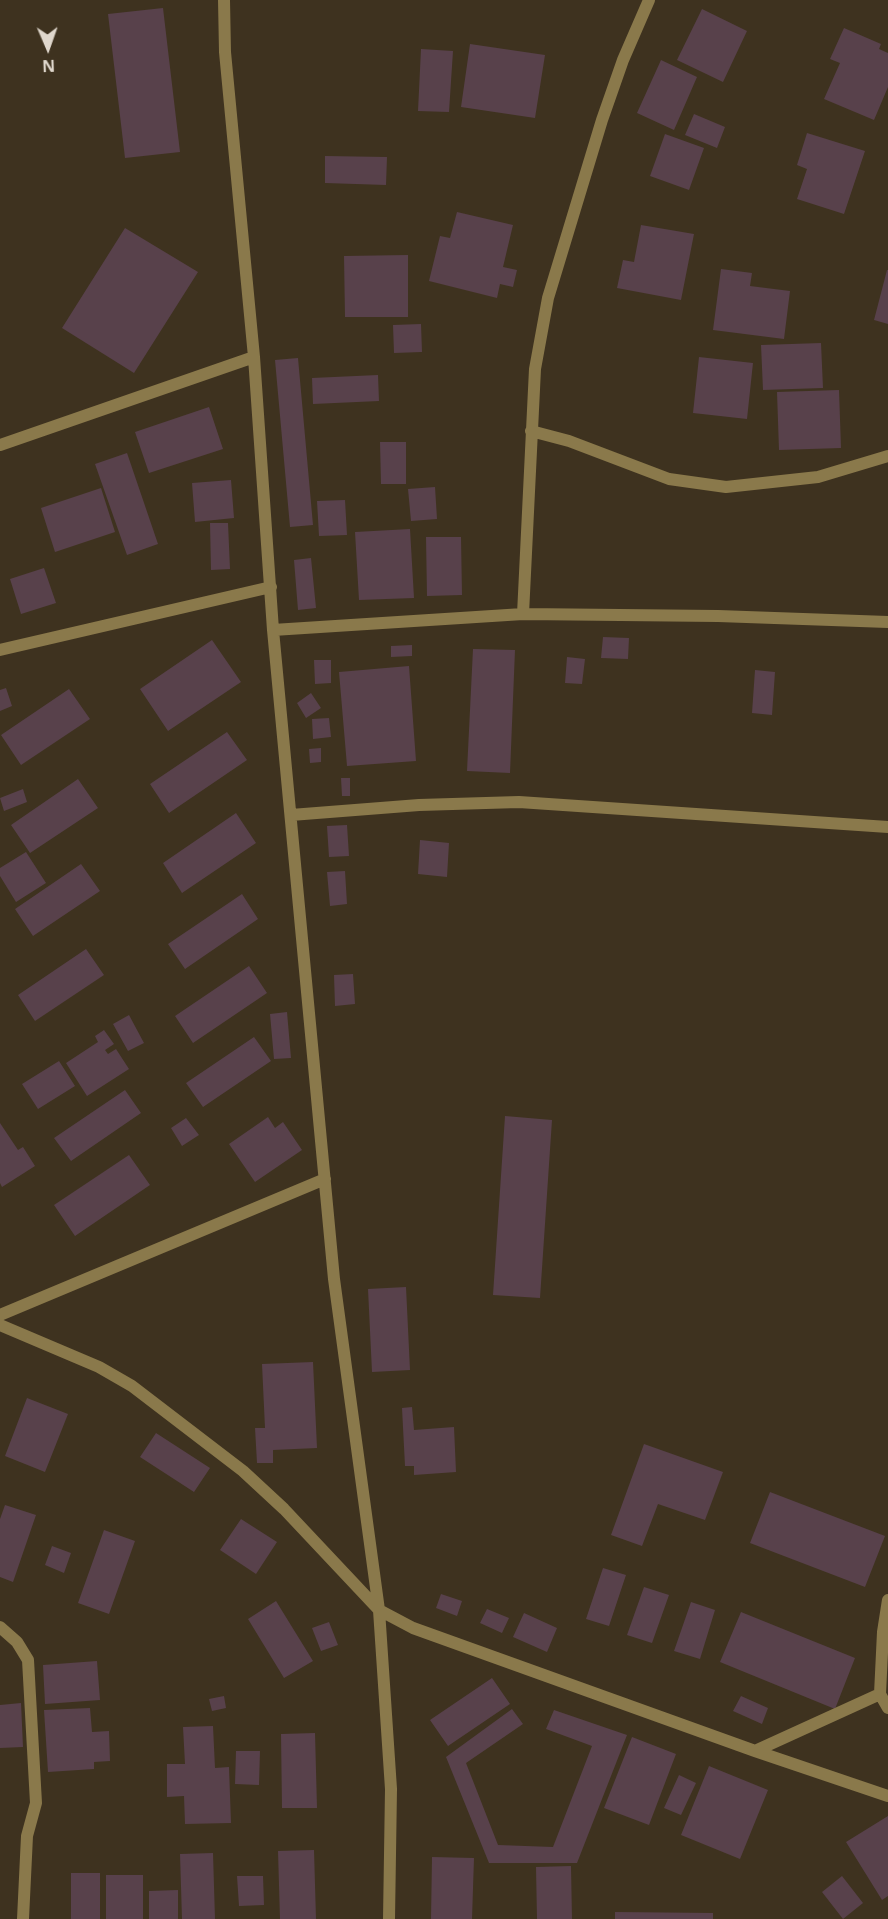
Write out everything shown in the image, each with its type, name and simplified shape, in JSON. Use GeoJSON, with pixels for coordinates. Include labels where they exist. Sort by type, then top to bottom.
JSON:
{"type":"FeatureCollection","features":[{"type":"Feature","properties":{"kind":"street"},"geometry":{"type":"LineString","coordinates":[[224,0],[226,63],[254,357],[273,630],[334,1279],[379,1610],[391,1790],[389,1919]]}},
{"type":"Feature","properties":{"kind":"street"},"geometry":{"type":"LineString","coordinates":[[523,614],[535,369],[551,288],[602,120],[623,60],[649,0]]}},
{"type":"Feature","properties":{"kind":"street"},"geometry":{"type":"LineString","coordinates":[[0,445],[254,357]]}},
{"type":"Feature","properties":{"kind":"street"},"geometry":{"type":"LineString","coordinates":[[531,431],[569,441],[651,474],[669,479],[726,487],[818,477],[888,456]]}},
{"type":"Feature","properties":{"kind":"street"},"geometry":{"type":"LineString","coordinates":[[0,650],[271,587]]}},
{"type":"Feature","properties":{"kind":"street"},"geometry":{"type":"LineString","coordinates":[[273,630],[523,614],[728,616],[888,622]]}},
{"type":"Feature","properties":{"kind":"street"},"geometry":{"type":"LineString","coordinates":[[291,815],[519,802],[888,827]]}},
{"type":"Feature","properties":{"kind":"street"},"geometry":{"type":"LineString","coordinates":[[0,1315],[325,1179]]}},
{"type":"Feature","properties":{"kind":"street"},"geometry":{"type":"LineString","coordinates":[[0,1325],[99,1367],[132,1386],[243,1471],[284,1509],[379,1610],[413,1628],[755,1751],[888,1796]]}},
{"type":"Feature","properties":{"kind":"street"},"geometry":{"type":"LineString","coordinates":[[888,1600],[879,1694],[888,1708]]}},
{"type":"Feature","properties":{"kind":"street"},"geometry":{"type":"LineString","coordinates":[[0,1628],[17,1642],[28,1660],[36,1803],[27,1836],[23,1919]]}},
{"type":"Feature","properties":{"kind":"street"},"geometry":{"type":"LineString","coordinates":[[755,1751],[879,1694]]}},
{"type":"Feature","properties":{"kind":"building"},"geometry":{"type":"Polygon","coordinates":[[[163,8],[180,152],[125,158],[108,14],[163,8]]]}},
{"type":"Feature","properties":{"kind":"building"},"geometry":{"type":"Polygon","coordinates":[[[702,9],[747,31],[723,82],[677,60],[702,9]]]}},
{"type":"Feature","properties":{"kind":"building"},"geometry":{"type":"Polygon","coordinates":[[[844,28],[881,44],[879,49],[888,53],[888,87],[874,120],[824,99],[840,63],[830,59],[844,28]]]}},
{"type":"Feature","properties":{"kind":"building"},"geometry":{"type":"Polygon","coordinates":[[[470,44],[545,55],[535,118],[461,107],[470,44]]]}},
{"type":"Feature","properties":{"kind":"building"},"geometry":{"type":"Polygon","coordinates":[[[421,49],[453,51],[449,112],[418,111],[421,49]]]}},
{"type":"Feature","properties":{"kind":"building"},"geometry":{"type":"Polygon","coordinates":[[[661,60],[697,77],[674,130],[637,113],[661,60]]]}},
{"type":"Feature","properties":{"kind":"building"},"geometry":{"type":"Polygon","coordinates":[[[694,114],[725,127],[717,148],[685,135],[694,114]]]}},
{"type":"Feature","properties":{"kind":"building"},"geometry":{"type":"Polygon","coordinates":[[[807,133],[865,151],[844,214],[797,199],[807,169],[797,165],[807,133]]]}},
{"type":"Feature","properties":{"kind":"building"},"geometry":{"type":"Polygon","coordinates":[[[665,134],[704,148],[689,190],[650,176],[665,134]]]}},
{"type":"Feature","properties":{"kind":"building"},"geometry":{"type":"Polygon","coordinates":[[[325,156],[387,157],[386,185],[325,183],[325,156]]]}},
{"type":"Feature","properties":{"kind":"building"},"geometry":{"type":"Polygon","coordinates":[[[457,212],[513,225],[503,267],[517,270],[513,287],[500,284],[497,298],[429,281],[440,236],[450,238],[457,212]]]}},
{"type":"Feature","properties":{"kind":"building"},"geometry":{"type":"Polygon","coordinates":[[[641,225],[694,234],[681,300],[617,288],[623,260],[634,262],[641,225]]]}},
{"type":"Feature","properties":{"kind":"building"},"geometry":{"type":"Polygon","coordinates":[[[125,228],[198,272],[134,373],[62,328],[125,228]]]}},
{"type":"Feature","properties":{"kind":"building"},"geometry":{"type":"Polygon","coordinates":[[[408,255],[408,317],[345,317],[344,256],[408,255]]]}},
{"type":"Feature","properties":{"kind":"building"},"geometry":{"type":"Polygon","coordinates":[[[721,269],[752,273],[750,286],[790,291],[784,339],[713,330],[721,269]]]}},
{"type":"Feature","properties":{"kind":"building"},"geometry":{"type":"Polygon","coordinates":[[[888,270],[888,324],[874,320],[888,270]]]}},
{"type":"Feature","properties":{"kind":"building"},"geometry":{"type":"Polygon","coordinates":[[[421,324],[422,352],[394,353],[393,325],[421,324]]]}},
{"type":"Feature","properties":{"kind":"building"},"geometry":{"type":"Polygon","coordinates":[[[821,343],[823,388],[763,390],[761,345],[821,343]]]}},
{"type":"Feature","properties":{"kind":"building"},"geometry":{"type":"Polygon","coordinates":[[[699,357],[753,363],[747,419],[693,413],[699,357]]]}},
{"type":"Feature","properties":{"kind":"building"},"geometry":{"type":"Polygon","coordinates":[[[298,358],[313,525],[290,527],[275,360],[298,358]]]}},
{"type":"Feature","properties":{"kind":"building"},"geometry":{"type":"Polygon","coordinates":[[[378,375],[379,401],[313,404],[312,378],[378,375]]]}},
{"type":"Feature","properties":{"kind":"building"},"geometry":{"type":"Polygon","coordinates":[[[839,390],[841,448],[779,450],[777,392],[839,390]]]}},
{"type":"Feature","properties":{"kind":"building"},"geometry":{"type":"Polygon","coordinates":[[[209,407],[223,449],[149,473],[135,432],[209,407]]]}},
{"type":"Feature","properties":{"kind":"building"},"geometry":{"type":"Polygon","coordinates":[[[380,442],[406,442],[406,484],[381,484],[380,442]]]}},
{"type":"Feature","properties":{"kind":"building"},"geometry":{"type":"Polygon","coordinates":[[[127,453],[158,544],[127,555],[95,464],[127,453]]]}},
{"type":"Feature","properties":{"kind":"building"},"geometry":{"type":"Polygon","coordinates":[[[231,480],[234,518],[195,522],[192,483],[231,480]]]}},
{"type":"Feature","properties":{"kind":"building"},"geometry":{"type":"Polygon","coordinates":[[[435,487],[437,519],[411,521],[408,489],[435,487]]]}},
{"type":"Feature","properties":{"kind":"building"},"geometry":{"type":"Polygon","coordinates":[[[101,488],[115,532],[55,552],[41,508],[101,488]]]}},
{"type":"Feature","properties":{"kind":"building"},"geometry":{"type":"Polygon","coordinates":[[[345,500],[347,535],[319,536],[317,501],[345,500]]]}},
{"type":"Feature","properties":{"kind":"building"},"geometry":{"type":"Polygon","coordinates":[[[210,523],[228,523],[230,569],[211,570],[210,523]]]}},
{"type":"Feature","properties":{"kind":"building"},"geometry":{"type":"Polygon","coordinates":[[[410,529],[414,598],[359,600],[355,532],[410,529]]]}},
{"type":"Feature","properties":{"kind":"building"},"geometry":{"type":"Polygon","coordinates":[[[426,537],[461,537],[462,595],[427,596],[426,537]]]}},
{"type":"Feature","properties":{"kind":"building"},"geometry":{"type":"Polygon","coordinates":[[[311,558],[316,608],[298,610],[294,560],[311,558]]]}},
{"type":"Feature","properties":{"kind":"building"},"geometry":{"type":"Polygon","coordinates":[[[44,568],[56,603],[21,614],[10,579],[44,568]]]}},
{"type":"Feature","properties":{"kind":"building"},"geometry":{"type":"Polygon","coordinates":[[[603,637],[629,638],[628,659],[601,658],[603,637]]]}},
{"type":"Feature","properties":{"kind":"building"},"geometry":{"type":"Polygon","coordinates":[[[212,640],[241,682],[168,731],[140,689],[212,640]]]}},
{"type":"Feature","properties":{"kind":"building"},"geometry":{"type":"Polygon","coordinates":[[[412,645],[412,656],[391,657],[391,646],[412,645]]]}},
{"type":"Feature","properties":{"kind":"building"},"geometry":{"type":"Polygon","coordinates":[[[473,649],[515,650],[510,773],[467,771],[473,649]]]}},
{"type":"Feature","properties":{"kind":"building"},"geometry":{"type":"Polygon","coordinates":[[[567,657],[585,659],[582,684],[565,683],[567,657]]]}},
{"type":"Feature","properties":{"kind":"building"},"geometry":{"type":"Polygon","coordinates":[[[314,660],[331,660],[331,683],[315,684],[314,660]]]}},
{"type":"Feature","properties":{"kind":"building"},"geometry":{"type":"Polygon","coordinates":[[[409,666],[416,761],[347,766],[339,672],[409,666]]]}},
{"type":"Feature","properties":{"kind":"building"},"geometry":{"type":"Polygon","coordinates":[[[755,670],[775,672],[772,715],[752,713],[755,670]]]}},
{"type":"Feature","properties":{"kind":"building"},"geometry":{"type":"Polygon","coordinates":[[[6,688],[12,706],[0,711],[0,690],[6,688]]]}},
{"type":"Feature","properties":{"kind":"building"},"geometry":{"type":"Polygon","coordinates":[[[69,689],[90,719],[21,765],[1,735],[69,689]]]}},
{"type":"Feature","properties":{"kind":"building"},"geometry":{"type":"Polygon","coordinates":[[[311,693],[321,708],[306,718],[297,703],[311,693]]]}},
{"type":"Feature","properties":{"kind":"building"},"geometry":{"type":"Polygon","coordinates":[[[329,718],[331,737],[313,739],[312,719],[329,718]]]}},
{"type":"Feature","properties":{"kind":"building"},"geometry":{"type":"Polygon","coordinates":[[[227,732],[247,760],[169,813],[150,784],[227,732]]]}},
{"type":"Feature","properties":{"kind":"building"},"geometry":{"type":"Polygon","coordinates":[[[321,748],[321,762],[310,763],[309,749],[321,748]]]}},
{"type":"Feature","properties":{"kind":"building"},"geometry":{"type":"Polygon","coordinates":[[[341,778],[350,778],[350,796],[342,796],[341,778]]]}},
{"type":"Feature","properties":{"kind":"building"},"geometry":{"type":"Polygon","coordinates":[[[78,779],[98,808],[30,853],[11,825],[78,779]]]}},
{"type":"Feature","properties":{"kind":"building"},"geometry":{"type":"Polygon","coordinates":[[[23,789],[27,802],[4,811],[0,798],[23,789]]]}},
{"type":"Feature","properties":{"kind":"building"},"geometry":{"type":"Polygon","coordinates":[[[236,813],[256,843],[182,893],[163,863],[236,813]]]}},
{"type":"Feature","properties":{"kind":"building"},"geometry":{"type":"Polygon","coordinates":[[[347,825],[349,856],[329,857],[327,826],[347,825]]]}},
{"type":"Feature","properties":{"kind":"building"},"geometry":{"type":"Polygon","coordinates":[[[420,840],[449,843],[447,877],[418,874],[420,840]]]}},
{"type":"Feature","properties":{"kind":"building"},"geometry":{"type":"Polygon","coordinates":[[[26,852],[46,883],[16,902],[0,876],[0,868],[26,852]]]}},
{"type":"Feature","properties":{"kind":"building"},"geometry":{"type":"Polygon","coordinates":[[[81,864],[100,891],[33,936],[15,909],[81,864]]]}},
{"type":"Feature","properties":{"kind":"building"},"geometry":{"type":"Polygon","coordinates":[[[345,871],[347,904],[330,906],[327,872],[345,871]]]}},
{"type":"Feature","properties":{"kind":"building"},"geometry":{"type":"Polygon","coordinates":[[[242,894],[258,919],[185,969],[168,944],[242,894]]]}},
{"type":"Feature","properties":{"kind":"building"},"geometry":{"type":"Polygon","coordinates":[[[86,949],[104,975],[35,1021],[18,995],[86,949]]]}},
{"type":"Feature","properties":{"kind":"building"},"geometry":{"type":"Polygon","coordinates":[[[249,966],[267,993],[193,1043],[175,1016],[249,966]]]}},
{"type":"Feature","properties":{"kind":"building"},"geometry":{"type":"Polygon","coordinates":[[[353,974],[355,1004],[335,1006],[334,975],[353,974]]]}},
{"type":"Feature","properties":{"kind":"building"},"geometry":{"type":"Polygon","coordinates":[[[287,1012],[291,1058],[274,1059],[270,1014],[287,1012]]]}},
{"type":"Feature","properties":{"kind":"building"},"geometry":{"type":"Polygon","coordinates":[[[129,1015],[144,1043],[128,1051],[113,1024],[129,1015]]]}},
{"type":"Feature","properties":{"kind":"building"},"geometry":{"type":"Polygon","coordinates":[[[104,1030],[114,1044],[105,1050],[108,1054],[116,1049],[129,1069],[87,1096],[66,1063],[98,1042],[95,1036],[104,1030]]]}},
{"type":"Feature","properties":{"kind":"building"},"geometry":{"type":"Polygon","coordinates":[[[254,1037],[271,1061],[203,1107],[186,1083],[254,1037]]]}},
{"type":"Feature","properties":{"kind":"building"},"geometry":{"type":"Polygon","coordinates":[[[59,1061],[75,1086],[38,1109],[22,1084],[59,1061]]]}},
{"type":"Feature","properties":{"kind":"building"},"geometry":{"type":"Polygon","coordinates":[[[125,1090],[141,1113],[71,1161],[54,1138],[125,1090]]]}},
{"type":"Feature","properties":{"kind":"building"},"geometry":{"type":"Polygon","coordinates":[[[505,1116],[552,1120],[540,1298],[493,1295],[505,1116]]]}},
{"type":"Feature","properties":{"kind":"building"},"geometry":{"type":"Polygon","coordinates":[[[268,1117],[275,1128],[283,1122],[302,1150],[255,1182],[229,1144],[268,1117]]]}},
{"type":"Feature","properties":{"kind":"building"},"geometry":{"type":"Polygon","coordinates":[[[186,1118],[199,1135],[182,1146],[171,1128],[186,1118]]]}},
{"type":"Feature","properties":{"kind":"building"},"geometry":{"type":"Polygon","coordinates":[[[0,1123],[18,1150],[23,1147],[35,1166],[2,1187],[0,1183],[0,1123]]]}},
{"type":"Feature","properties":{"kind":"building"},"geometry":{"type":"Polygon","coordinates":[[[129,1155],[150,1185],[75,1236],[54,1205],[129,1155]]]}},
{"type":"Feature","properties":{"kind":"building"},"geometry":{"type":"Polygon","coordinates":[[[406,1287],[410,1370],[372,1372],[368,1289],[406,1287]]]}},
{"type":"Feature","properties":{"kind":"building"},"geometry":{"type":"Polygon","coordinates":[[[313,1362],[317,1448],[273,1450],[273,1463],[257,1463],[255,1428],[265,1428],[262,1364],[313,1362]]]}},
{"type":"Feature","properties":{"kind":"building"},"geometry":{"type":"Polygon","coordinates":[[[27,1398],[68,1414],[45,1472],[5,1456],[27,1398]]]}},
{"type":"Feature","properties":{"kind":"building"},"geometry":{"type":"Polygon","coordinates":[[[412,1407],[414,1430],[454,1427],[456,1472],[414,1475],[414,1466],[405,1466],[402,1408],[412,1407]]]}},
{"type":"Feature","properties":{"kind":"building"},"geometry":{"type":"Polygon","coordinates":[[[156,1433],[210,1468],[194,1492],[140,1457],[156,1433]]]}},
{"type":"Feature","properties":{"kind":"building"},"geometry":{"type":"Polygon","coordinates":[[[644,1444],[723,1472],[705,1520],[658,1504],[642,1546],[611,1535],[644,1444]]]}},
{"type":"Feature","properties":{"kind":"building"},"geometry":{"type":"Polygon","coordinates":[[[770,1492],[885,1536],[865,1587],[750,1543],[770,1492]]]}},
{"type":"Feature","properties":{"kind":"building"},"geometry":{"type":"Polygon","coordinates":[[[5,1505],[36,1515],[13,1582],[0,1577],[0,1519],[5,1505]]]}},
{"type":"Feature","properties":{"kind":"building"},"geometry":{"type":"Polygon","coordinates":[[[241,1519],[277,1542],[256,1574],[220,1550],[241,1519]]]}},
{"type":"Feature","properties":{"kind":"building"},"geometry":{"type":"Polygon","coordinates":[[[104,1530],[135,1541],[109,1614],[78,1603],[104,1530]]]}},
{"type":"Feature","properties":{"kind":"building"},"geometry":{"type":"Polygon","coordinates":[[[52,1546],[71,1553],[64,1573],[45,1565],[52,1546]]]}},
{"type":"Feature","properties":{"kind":"building"},"geometry":{"type":"Polygon","coordinates":[[[603,1568],[626,1575],[609,1626],[586,1619],[603,1568]]]}},
{"type":"Feature","properties":{"kind":"building"},"geometry":{"type":"Polygon","coordinates":[[[644,1587],[669,1595],[652,1643],[627,1635],[644,1587]]]}},
{"type":"Feature","properties":{"kind":"building"},"geometry":{"type":"Polygon","coordinates":[[[441,1594],[462,1601],[457,1616],[436,1608],[441,1594]]]}},
{"type":"Feature","properties":{"kind":"building"},"geometry":{"type":"Polygon","coordinates":[[[276,1601],[313,1661],[284,1678],[248,1619],[276,1601]]]}},
{"type":"Feature","properties":{"kind":"building"},"geometry":{"type":"Polygon","coordinates":[[[691,1602],[715,1610],[700,1659],[674,1651],[691,1602]]]}},
{"type":"Feature","properties":{"kind":"building"},"geometry":{"type":"Polygon","coordinates":[[[487,1609],[509,1618],[502,1633],[480,1623],[487,1609]]]}},
{"type":"Feature","properties":{"kind":"building"},"geometry":{"type":"Polygon","coordinates":[[[741,1612],[855,1658],[835,1709],[720,1662],[741,1612]]]}},
{"type":"Feature","properties":{"kind":"building"},"geometry":{"type":"Polygon","coordinates":[[[524,1613],[557,1628],[547,1652],[513,1637],[524,1613]]]}},
{"type":"Feature","properties":{"kind":"building"},"geometry":{"type":"Polygon","coordinates":[[[329,1622],[338,1645],[321,1651],[312,1628],[329,1622]]]}},
{"type":"Feature","properties":{"kind":"building"},"geometry":{"type":"Polygon","coordinates":[[[97,1661],[100,1700],[45,1704],[43,1665],[97,1661]]]}},
{"type":"Feature","properties":{"kind":"building"},"geometry":{"type":"Polygon","coordinates":[[[492,1678],[510,1704],[448,1746],[430,1720],[492,1678]]]}},
{"type":"Feature","properties":{"kind":"building"},"geometry":{"type":"Polygon","coordinates":[[[224,1696],[226,1708],[212,1711],[209,1699],[224,1696]]]}},
{"type":"Feature","properties":{"kind":"building"},"geometry":{"type":"Polygon","coordinates":[[[741,1696],[768,1708],[762,1724],[733,1711],[741,1696]]]}},
{"type":"Feature","properties":{"kind":"building"},"geometry":{"type":"Polygon","coordinates":[[[21,1703],[23,1747],[0,1748],[0,1705],[21,1703]]]}},
{"type":"Feature","properties":{"kind":"building"},"geometry":{"type":"Polygon","coordinates":[[[90,1708],[92,1732],[109,1731],[110,1761],[94,1762],[94,1769],[48,1772],[44,1710],[90,1708]]]}},
{"type":"Feature","properties":{"kind":"building"},"geometry":{"type":"Polygon","coordinates":[[[512,1709],[523,1724],[466,1763],[498,1845],[553,1847],[592,1746],[546,1729],[554,1710],[627,1735],[577,1863],[489,1863],[446,1757],[512,1709]]]}},
{"type":"Feature","properties":{"kind":"building"},"geometry":{"type":"Polygon","coordinates":[[[213,1726],[215,1768],[229,1767],[231,1823],[185,1824],[184,1796],[167,1797],[167,1764],[185,1764],[183,1727],[213,1726]]]}},
{"type":"Feature","properties":{"kind":"building"},"geometry":{"type":"Polygon","coordinates":[[[315,1733],[317,1808],[282,1808],[281,1734],[315,1733]]]}},
{"type":"Feature","properties":{"kind":"building"},"geometry":{"type":"Polygon","coordinates":[[[632,1737],[676,1754],[649,1825],[604,1808],[632,1737]]]}},
{"type":"Feature","properties":{"kind":"building"},"geometry":{"type":"Polygon","coordinates":[[[236,1751],[260,1751],[259,1785],[235,1784],[236,1751]]]}},
{"type":"Feature","properties":{"kind":"building"},"geometry":{"type":"Polygon","coordinates":[[[709,1766],[768,1790],[740,1859],[681,1835],[709,1766]]]}},
{"type":"Feature","properties":{"kind":"building"},"geometry":{"type":"Polygon","coordinates":[[[679,1775],[696,1783],[681,1815],[664,1808],[679,1775]]]}},
{"type":"Feature","properties":{"kind":"building"},"geometry":{"type":"Polygon","coordinates":[[[888,1816],[888,1896],[882,1900],[846,1842],[888,1816]]]}},
{"type":"Feature","properties":{"kind":"building"},"geometry":{"type":"Polygon","coordinates":[[[314,1850],[316,1919],[280,1919],[278,1851],[314,1850]]]}},
{"type":"Feature","properties":{"kind":"building"},"geometry":{"type":"Polygon","coordinates":[[[213,1853],[215,1919],[182,1919],[180,1854],[213,1853]]]}},
{"type":"Feature","properties":{"kind":"building"},"geometry":{"type":"Polygon","coordinates":[[[432,1857],[474,1858],[472,1919],[431,1919],[432,1857]]]}},
{"type":"Feature","properties":{"kind":"building"},"geometry":{"type":"Polygon","coordinates":[[[571,1866],[572,1919],[537,1919],[536,1867],[571,1866]]]}},
{"type":"Feature","properties":{"kind":"building"},"geometry":{"type":"Polygon","coordinates":[[[71,1873],[100,1873],[100,1919],[71,1919],[71,1873]]]}},
{"type":"Feature","properties":{"kind":"building"},"geometry":{"type":"Polygon","coordinates":[[[106,1875],[143,1875],[143,1919],[106,1919],[106,1875]]]}},
{"type":"Feature","properties":{"kind":"building"},"geometry":{"type":"Polygon","coordinates":[[[237,1876],[263,1876],[264,1905],[239,1906],[237,1876]]]}},
{"type":"Feature","properties":{"kind":"building"},"geometry":{"type":"Polygon","coordinates":[[[842,1876],[863,1903],[843,1919],[822,1892],[842,1876]]]}},
{"type":"Feature","properties":{"kind":"building"},"geometry":{"type":"Polygon","coordinates":[[[178,1890],[178,1919],[149,1919],[149,1891],[178,1890]]]}},
{"type":"Feature","properties":{"kind":"building"},"geometry":{"type":"Polygon","coordinates":[[[615,1912],[713,1913],[713,1919],[615,1919],[615,1912]]]}}]}
